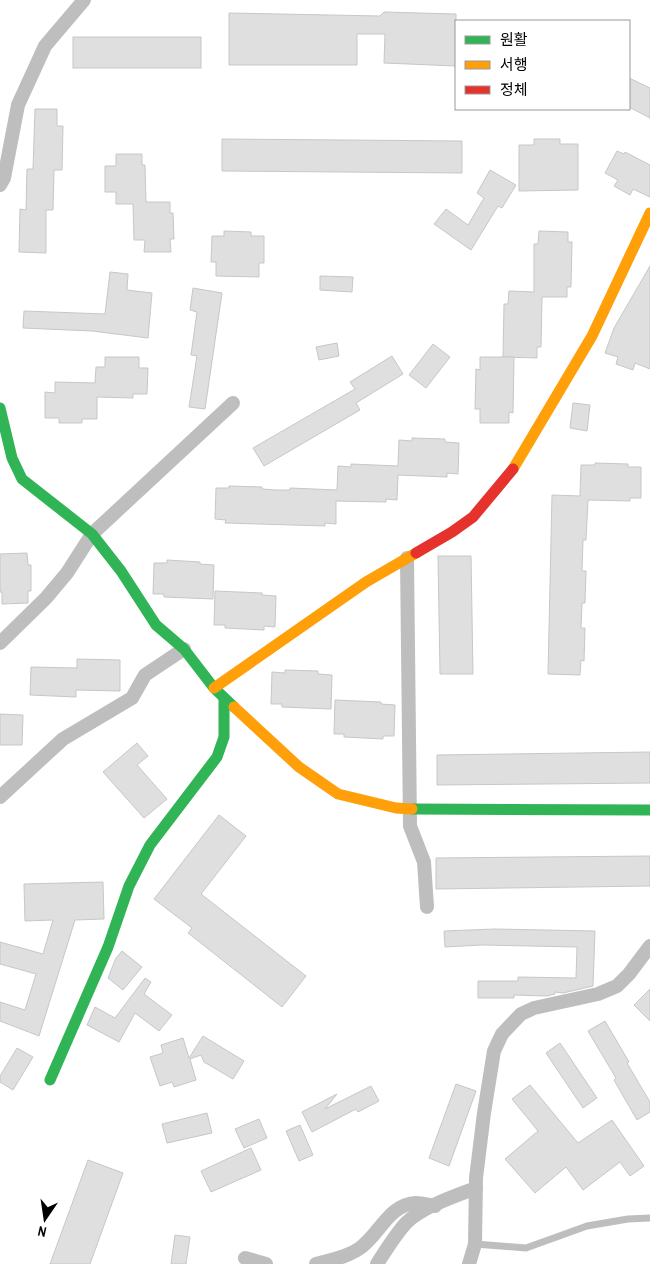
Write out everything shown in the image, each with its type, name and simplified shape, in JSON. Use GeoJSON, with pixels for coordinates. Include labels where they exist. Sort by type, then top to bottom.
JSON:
{"type":"FeatureCollection","features":[{"type":"Feature","properties":{"kind":"street"},"geometry":{"type":"LineString","coordinates":[[0,185],[4,178],[18,105],[45,46],[84,0]]}},
{"type":"Feature","properties":{"kind":"street"},"geometry":{"type":"LineString","coordinates":[[214,688],[366,582],[452,532],[473,517],[510,472],[592,336],[649,219]]}},
{"type":"Feature","properties":{"kind":"street"},"geometry":{"type":"LineString","coordinates":[[0,643],[46,598],[67,573],[92,534],[234,403]]}},
{"type":"Feature","properties":{"kind":"street"},"geometry":{"type":"LineString","coordinates":[[0,408],[12,458],[22,479],[92,534],[121,572],[156,625],[184,649],[224,699],[299,767],[338,794],[396,808],[409,809],[650,810]]}},
{"type":"Feature","properties":{"kind":"street"},"geometry":{"type":"LineString","coordinates":[[407,558],[409,809],[410,826],[424,862],[427,907]]}},
{"type":"Feature","properties":{"kind":"street"},"geometry":{"type":"LineString","coordinates":[[0,797],[63,739],[132,698],[145,674],[184,649]]}},
{"type":"Feature","properties":{"kind":"street"},"geometry":{"type":"LineString","coordinates":[[50,1080],[108,947],[129,886],[150,845],[217,757],[224,737],[224,699]]}},
{"type":"Feature","properties":{"kind":"street"},"geometry":{"type":"LineString","coordinates":[[469,1264],[476,1244],[476,1188],[489,1079],[494,1051],[502,1034],[521,1014],[534,1008],[598,994],[617,986],[629,974],[650,946]]}},
{"type":"Feature","properties":{"kind":"street"},"geometry":{"type":"LineString","coordinates":[[377,1264],[408,1222],[435,1206],[476,1188]]}},
{"type":"Feature","properties":{"kind":"street"},"geometry":{"type":"LineString","coordinates":[[316,1264],[336,1259],[359,1249],[383,1223],[405,1204],[416,1203],[435,1206]]}},
{"type":"Feature","properties":{"kind":"street"},"geometry":{"type":"LineString","coordinates":[[245,1258],[266,1264]]}},
{"type":"Feature","properties":{"kind":"lane"},"geometry":{"type":"LineString","coordinates":[[476,1244],[526,1248],[588,1226],[628,1219],[650,1218]]}},
{"type":"Feature","properties":{"kind":"building"},"geometry":{"type":"Polygon","coordinates":[[[384,12],[456,14],[455,66],[384,63],[385,34],[357,34],[357,65],[229,65],[229,13],[380,16],[384,12]]]}},
{"type":"Feature","properties":{"kind":"building"},"geometry":{"type":"Polygon","coordinates":[[[73,37],[201,37],[201,68],[73,68],[73,37]]]}},
{"type":"Feature","properties":{"kind":"building"},"geometry":{"type":"Polygon","coordinates":[[[630,78],[650,88],[650,118],[630,108],[630,78]]]}},
{"type":"Feature","properties":{"kind":"building"},"geometry":{"type":"Polygon","coordinates":[[[35,109],[57,109],[57,126],[63,126],[62,170],[54,170],[53,210],[46,210],[46,253],[19,252],[20,209],[26,210],[27,169],[33,169],[35,109]]]}},
{"type":"Feature","properties":{"kind":"building"},"geometry":{"type":"Polygon","coordinates":[[[222,139],[462,141],[462,173],[222,171],[222,139]]]}},
{"type":"Feature","properties":{"kind":"building"},"geometry":{"type":"Polygon","coordinates":[[[534,139],[560,139],[560,144],[578,144],[578,190],[519,191],[519,145],[534,145],[534,139]]]}},
{"type":"Feature","properties":{"kind":"building"},"geometry":{"type":"Polygon","coordinates":[[[617,151],[624,154],[625,152],[650,165],[650,197],[633,189],[630,195],[614,186],[618,180],[605,173],[617,151]]]}},
{"type":"Feature","properties":{"kind":"building"},"geometry":{"type":"Polygon","coordinates":[[[116,154],[142,154],[142,165],[145,165],[146,202],[170,202],[170,213],[173,213],[174,239],[170,239],[171,252],[144,252],[145,240],[134,240],[133,204],[116,204],[116,192],[105,192],[105,166],[116,166],[116,154]]]}},
{"type":"Feature","properties":{"kind":"building"},"geometry":{"type":"Polygon","coordinates":[[[490,170],[516,185],[502,208],[498,206],[471,250],[434,224],[446,209],[468,225],[484,198],[477,193],[490,170]]]}},
{"type":"Feature","properties":{"kind":"building"},"geometry":{"type":"Polygon","coordinates":[[[224,231],[251,232],[251,236],[264,236],[264,263],[259,263],[259,277],[216,276],[216,262],[211,262],[212,236],[224,236],[224,231]]]}},
{"type":"Feature","properties":{"kind":"building"},"geometry":{"type":"Polygon","coordinates":[[[539,231],[568,232],[568,242],[572,242],[571,287],[567,287],[567,297],[542,297],[541,347],[537,347],[537,358],[503,357],[504,304],[508,304],[509,291],[534,292],[534,244],[538,244],[539,231]]]}},
{"type":"Feature","properties":{"kind":"building"},"geometry":{"type":"Polygon","coordinates":[[[650,266],[650,369],[635,363],[633,370],[616,364],[618,357],[605,353],[614,328],[650,266]]]}},
{"type":"Feature","properties":{"kind":"building"},"geometry":{"type":"Polygon","coordinates":[[[110,272],[128,274],[127,290],[152,293],[148,338],[92,331],[23,328],[24,311],[105,314],[110,272]]]}},
{"type":"Feature","properties":{"kind":"building"},"geometry":{"type":"Polygon","coordinates":[[[320,276],[353,277],[352,292],[320,290],[320,276]]]}},
{"type":"Feature","properties":{"kind":"building"},"geometry":{"type":"Polygon","coordinates":[[[193,288],[222,293],[205,409],[189,407],[197,356],[191,355],[197,312],[190,310],[193,288]]]}},
{"type":"Feature","properties":{"kind":"building"},"geometry":{"type":"Polygon","coordinates":[[[337,343],[339,356],[319,360],[316,347],[337,343]]]}},
{"type":"Feature","properties":{"kind":"building"},"geometry":{"type":"Polygon","coordinates":[[[433,344],[450,357],[426,388],[409,375],[433,344]]]}},
{"type":"Feature","properties":{"kind":"building"},"geometry":{"type":"Polygon","coordinates":[[[392,356],[403,374],[356,403],[360,410],[264,466],[253,448],[355,389],[350,382],[392,356]]]}},
{"type":"Feature","properties":{"kind":"building"},"geometry":{"type":"Polygon","coordinates":[[[105,357],[139,357],[139,368],[148,368],[147,394],[133,394],[133,398],[97,397],[97,419],[82,419],[82,423],[59,423],[59,418],[45,418],[45,392],[55,393],[55,382],[95,383],[96,367],[105,367],[105,357]]]}},
{"type":"Feature","properties":{"kind":"building"},"geometry":{"type":"Polygon","coordinates":[[[480,357],[514,357],[513,413],[509,412],[509,423],[480,423],[480,409],[475,409],[476,369],[480,370],[480,357]]]}},
{"type":"Feature","properties":{"kind":"building"},"geometry":{"type":"Polygon","coordinates":[[[573,403],[590,405],[587,431],[570,428],[573,403]]]}},
{"type":"Feature","properties":{"kind":"building"},"geometry":{"type":"Polygon","coordinates":[[[412,438],[445,439],[445,442],[459,443],[458,474],[447,473],[447,477],[398,475],[397,500],[386,499],[386,502],[336,501],[336,524],[325,523],[325,526],[225,523],[226,520],[215,519],[216,488],[229,488],[229,486],[262,487],[262,489],[276,490],[290,490],[290,488],[337,490],[338,466],[351,467],[351,464],[398,466],[399,440],[412,441],[412,438]]]}},
{"type":"Feature","properties":{"kind":"building"},"geometry":{"type":"Polygon","coordinates":[[[595,463],[628,464],[628,467],[641,467],[641,498],[630,498],[630,501],[588,500],[586,540],[583,540],[582,571],[586,571],[585,603],[582,603],[581,628],[585,628],[584,661],[581,660],[580,675],[548,674],[552,495],[580,496],[581,465],[595,465],[595,463]]]}},
{"type":"Feature","properties":{"kind":"building"},"geometry":{"type":"Polygon","coordinates":[[[27,553],[28,565],[31,565],[31,591],[28,591],[28,603],[2,604],[2,592],[0,592],[0,554],[27,553]]]}},
{"type":"Feature","properties":{"kind":"building"},"geometry":{"type":"Polygon","coordinates":[[[438,556],[471,556],[473,674],[440,674],[438,556]]]}},
{"type":"Feature","properties":{"kind":"building"},"geometry":{"type":"Polygon","coordinates":[[[167,560],[200,562],[200,564],[214,565],[213,599],[164,597],[164,594],[153,594],[154,563],[167,563],[167,560]]]}},
{"type":"Feature","properties":{"kind":"building"},"geometry":{"type":"Polygon","coordinates":[[[215,591],[262,593],[262,595],[276,596],[275,627],[264,626],[264,630],[225,628],[225,625],[214,625],[215,591]]]}},
{"type":"Feature","properties":{"kind":"building"},"geometry":{"type":"Polygon","coordinates":[[[77,659],[120,660],[120,691],[76,690],[76,697],[30,695],[31,667],[77,668],[77,659]]]}},
{"type":"Feature","properties":{"kind":"building"},"geometry":{"type":"Polygon","coordinates":[[[285,670],[318,671],[318,674],[332,675],[331,709],[282,707],[282,704],[271,704],[272,672],[285,673],[285,670]]]}},
{"type":"Feature","properties":{"kind":"building"},"geometry":{"type":"Polygon","coordinates":[[[335,700],[381,702],[381,704],[395,705],[394,736],[383,736],[383,739],[344,737],[344,734],[334,734],[335,700]]]}},
{"type":"Feature","properties":{"kind":"building"},"geometry":{"type":"Polygon","coordinates":[[[0,714],[23,715],[22,745],[0,745],[0,714]]]}},
{"type":"Feature","properties":{"kind":"building"},"geometry":{"type":"Polygon","coordinates":[[[137,743],[148,756],[137,765],[167,799],[144,818],[103,772],[137,743]]]}},
{"type":"Feature","properties":{"kind":"building"},"geometry":{"type":"Polygon","coordinates":[[[650,752],[650,783],[437,785],[437,755],[650,752]]]}},
{"type":"Feature","properties":{"kind":"building"},"geometry":{"type":"Polygon","coordinates":[[[219,815],[246,836],[201,894],[306,976],[282,1007],[188,933],[192,928],[154,899],[219,815]]]}},
{"type":"Feature","properties":{"kind":"building"},"geometry":{"type":"Polygon","coordinates":[[[650,856],[650,886],[436,889],[436,858],[650,856]]]}},
{"type":"Feature","properties":{"kind":"building"},"geometry":{"type":"Polygon","coordinates":[[[103,882],[104,919],[75,920],[39,1036],[0,1021],[0,1002],[25,1010],[36,974],[0,964],[0,942],[43,954],[53,920],[25,921],[24,884],[103,882]]]}},
{"type":"Feature","properties":{"kind":"building"},"geometry":{"type":"Polygon","coordinates":[[[495,929],[595,931],[593,986],[563,993],[555,992],[555,994],[547,996],[514,995],[514,998],[478,998],[478,981],[518,981],[518,977],[576,978],[577,947],[481,945],[445,947],[444,931],[495,929]]]}},
{"type":"Feature","properties":{"kind":"building"},"geometry":{"type":"Polygon","coordinates":[[[122,951],[142,967],[123,990],[108,978],[116,958],[122,951]]]}},
{"type":"Feature","properties":{"kind":"building"},"geometry":{"type":"Polygon","coordinates":[[[145,978],[151,982],[144,994],[172,1015],[159,1031],[135,1013],[119,1042],[87,1025],[95,1007],[115,1018],[145,978]]]}},
{"type":"Feature","properties":{"kind":"building"},"geometry":{"type":"Polygon","coordinates":[[[650,989],[650,1021],[634,1005],[650,989]]]}},
{"type":"Feature","properties":{"kind":"building"},"geometry":{"type":"Polygon","coordinates":[[[605,1021],[650,1102],[650,1112],[637,1120],[614,1080],[616,1078],[588,1031],[605,1021]]]}},
{"type":"Feature","properties":{"kind":"building"},"geometry":{"type":"Polygon","coordinates":[[[203,1036],[244,1061],[233,1079],[204,1062],[201,1055],[190,1059],[196,1080],[174,1087],[172,1082],[160,1086],[150,1057],[163,1053],[161,1045],[183,1038],[189,1058],[203,1036]]]}},
{"type":"Feature","properties":{"kind":"building"},"geometry":{"type":"Polygon","coordinates":[[[560,1043],[597,1098],[583,1108],[546,1053],[560,1043]]]}},
{"type":"Feature","properties":{"kind":"building"},"geometry":{"type":"Polygon","coordinates":[[[17,1048],[33,1057],[13,1090],[0,1082],[0,1076],[17,1048]]]}},
{"type":"Feature","properties":{"kind":"building"},"geometry":{"type":"Polygon","coordinates":[[[456,1084],[476,1091],[449,1166],[429,1158],[456,1084]]]}},
{"type":"Feature","properties":{"kind":"building"},"geometry":{"type":"Polygon","coordinates":[[[530,1085],[578,1143],[612,1120],[644,1166],[630,1176],[620,1162],[583,1190],[566,1167],[535,1193],[505,1159],[538,1131],[512,1099],[530,1085]]]}},
{"type":"Feature","properties":{"kind":"building"},"geometry":{"type":"Polygon","coordinates":[[[371,1086],[379,1101],[358,1112],[356,1109],[312,1132],[302,1112],[337,1094],[325,1109],[371,1086]]]}},
{"type":"Feature","properties":{"kind":"building"},"geometry":{"type":"Polygon","coordinates":[[[207,1113],[212,1133],[167,1143],[162,1124],[207,1113]]]}},
{"type":"Feature","properties":{"kind":"building"},"geometry":{"type":"Polygon","coordinates":[[[259,1119],[267,1138],[244,1148],[235,1129],[259,1119]]]}},
{"type":"Feature","properties":{"kind":"building"},"geometry":{"type":"Polygon","coordinates":[[[300,1125],[313,1155],[299,1161],[286,1131],[300,1125]]]}},
{"type":"Feature","properties":{"kind":"building"},"geometry":{"type":"Polygon","coordinates":[[[251,1148],[261,1170],[211,1192],[201,1171],[251,1148]]]}},
{"type":"Feature","properties":{"kind":"building"},"geometry":{"type":"Polygon","coordinates":[[[88,1160],[123,1173],[90,1264],[50,1264],[88,1160]]]}},
{"type":"Feature","properties":{"kind":"building"},"geometry":{"type":"Polygon","coordinates":[[[175,1235],[190,1237],[186,1264],[171,1264],[175,1235]]]}},
{"type":"Feature","properties":{"kind":"traffic: fast"},"geometry":{"type":"LineString","coordinates":[[0,408],[12,458],[22,479],[92,534],[121,571],[156,625],[184,649],[214,688],[234,707]]}},
{"type":"Feature","properties":{"kind":"traffic: fast"},"geometry":{"type":"LineString","coordinates":[[50,1080],[108,947],[129,886],[150,845],[217,757],[224,737],[224,699]]}},
{"type":"Feature","properties":{"kind":"traffic: fast"},"geometry":{"type":"LineString","coordinates":[[412,809],[650,810]]}},
{"type":"Feature","properties":{"kind":"traffic: slow"},"geometry":{"type":"LineString","coordinates":[[513,469],[592,336],[650,213]]}},
{"type":"Feature","properties":{"kind":"traffic: slow"},"geometry":{"type":"LineString","coordinates":[[214,688],[366,582],[416,553]]}},
{"type":"Feature","properties":{"kind":"traffic: slow"},"geometry":{"type":"LineString","coordinates":[[234,707],[299,767],[338,794],[396,808],[412,809]]}},
{"type":"Feature","properties":{"kind":"traffic: jam"},"geometry":{"type":"LineString","coordinates":[[416,553],[473,517],[513,469]]}}]}
